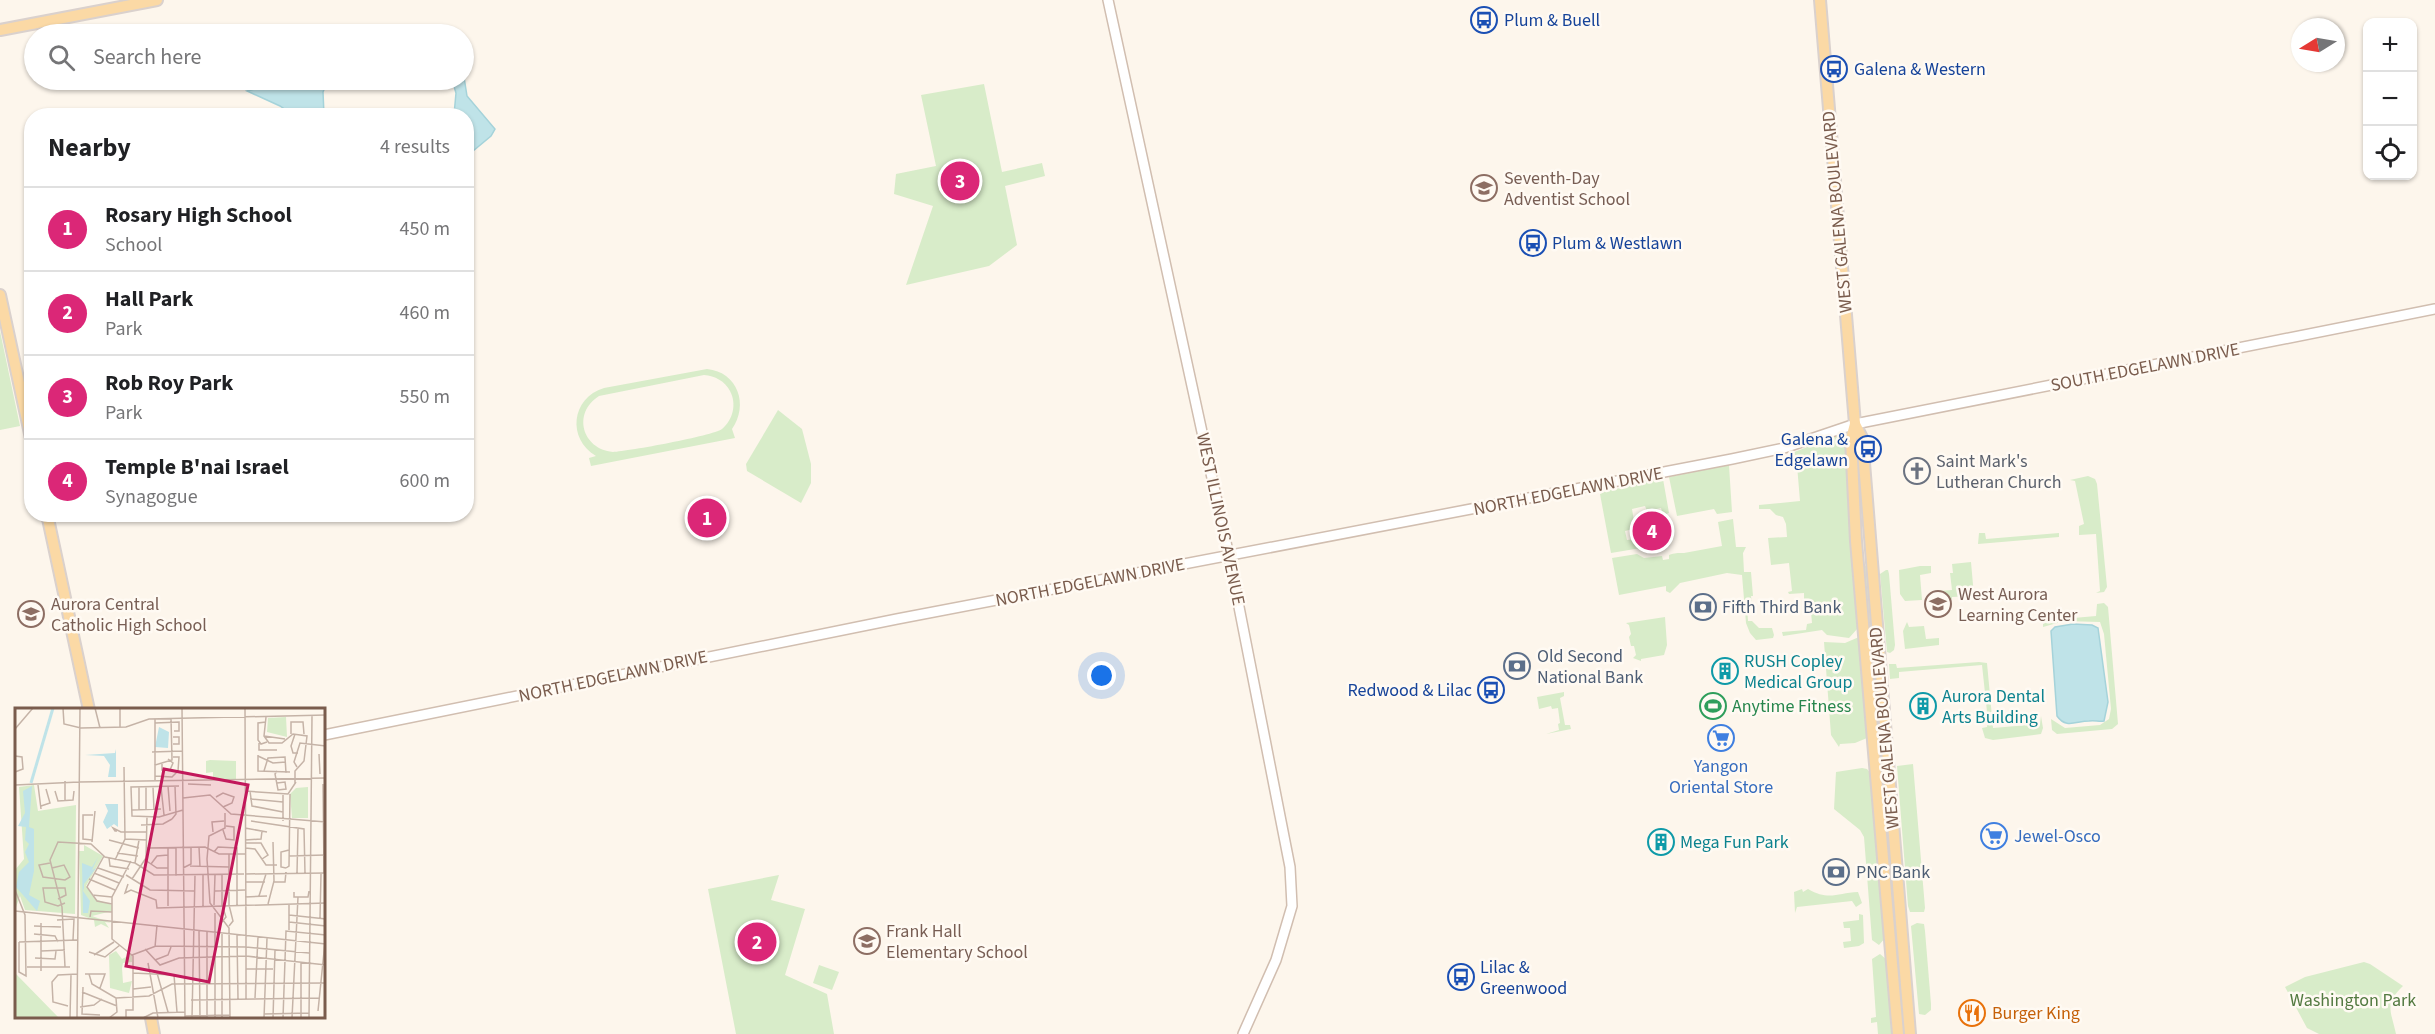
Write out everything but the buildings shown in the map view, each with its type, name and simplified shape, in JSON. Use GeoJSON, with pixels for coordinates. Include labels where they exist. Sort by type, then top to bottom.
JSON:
{"type":"FeatureCollection","features":[{"type":"Feature","properties":{"kind":"main road"},"geometry":{"type":"LineString","coordinates":[[31,24],[157,0]]}},
{"type":"Feature","properties":{"kind":"main road","name":"WEST GALENA BOULEVARD"},"geometry":{"type":"LineString","coordinates":[[1820,0],[1855,424],[1851,439],[1856,540],[1898,1034]]}},
{"type":"Feature","properties":{"kind":"main road"},"geometry":{"type":"LineString","coordinates":[[0,30],[24,25]]}},
{"type":"Feature","properties":{"kind":"main road"},"geometry":{"type":"LineString","coordinates":[[0,295],[24,406]]}},
{"type":"Feature","properties":{"kind":"main road","name":"WEST GALENA BOULEVARD"},"geometry":{"type":"LineString","coordinates":[[1855,424],[1862,438],[1910,1034]]}},
{"type":"Feature","properties":{"kind":"main road"},"geometry":{"type":"LineString","coordinates":[[49,522],[89,708]]}},
{"type":"Feature","properties":{"kind":"main road"},"geometry":{"type":"LineString","coordinates":[[1856,540],[1861,546],[1863,559],[1871,562]]}},
{"type":"Feature","properties":{"kind":"main road"},"geometry":{"type":"LineString","coordinates":[[1882,856],[1889,874],[1893,912],[1900,919]]}},
{"type":"Feature","properties":{"kind":"main road"},"geometry":{"type":"LineString","coordinates":[[151,1019],[154,1034]]}},
{"type":"Feature","properties":{"kind":"street","name":"WEST ILLINOIS AVENUE"},"geometry":{"type":"LineString","coordinates":[[1108,0],[1229,556],[1290,867],[1292,906],[1276,960],[1243,1034]]}},
{"type":"Feature","properties":{"kind":"street","name":"SOUTH EDGELAWN DRIVE"},"geometry":{"type":"LineString","coordinates":[[1855,424],[2435,309]]}},
{"type":"Feature","properties":{"kind":"street","name":"NORTH EDGELAWN DRIVE"},"geometry":{"type":"LineString","coordinates":[[326,735],[888,621],[1741,458],[1784,448],[1855,424]]}},
{"type":"Feature","properties":{"kind":"green space"},"geometry":{"type":"Polygon","coordinates":[[[984,84],[1002,172],[1042,163],[1045,176],[1005,186],[1017,245],[989,266],[906,285],[933,206],[894,194],[896,174],[936,166],[921,95],[984,84]]]}},
{"type":"Feature","properties":{"kind":"green space"},"geometry":{"type":"Polygon","coordinates":[[[0,331],[20,426],[0,430],[0,331]]]}},
{"type":"Feature","properties":{"kind":"green space"},"geometry":{"type":"Polygon","coordinates":[[[707,369],[718,371],[733,383],[738,391],[740,410],[732,429],[735,438],[591,466],[589,458],[596,456],[580,440],[577,419],[579,409],[585,400],[604,388],[707,369]],[[704,375],[599,396],[585,412],[584,429],[594,444],[613,452],[687,439],[722,429],[733,412],[732,396],[728,387],[722,382],[704,375]]]}},
{"type":"Feature","properties":{"kind":"green space"},"geometry":{"type":"Polygon","coordinates":[[[778,410],[802,429],[811,464],[811,483],[801,503],[747,471],[746,464],[778,410]]]}},
{"type":"Feature","properties":{"kind":"green space"},"geometry":{"type":"Polygon","coordinates":[[[1839,435],[1846,437],[1858,628],[1849,638],[1827,635],[1822,630],[1783,636],[1782,632],[1806,630],[1807,624],[1812,623],[1810,600],[1804,600],[1804,593],[1789,594],[1788,592],[1792,591],[1789,563],[1771,565],[1768,538],[1787,537],[1786,524],[1783,517],[1776,515],[1770,509],[1759,509],[1759,505],[1800,501],[1797,465],[1791,463],[1789,454],[1839,435]]]}},
{"type":"Feature","properties":{"kind":"green space"},"geometry":{"type":"Polygon","coordinates":[[[1729,465],[1732,512],[1717,514],[1714,509],[1677,516],[1669,477],[1729,465]]]}},
{"type":"Feature","properties":{"kind":"green space"},"geometry":{"type":"Polygon","coordinates":[[[2088,476],[2095,479],[2097,484],[2107,587],[2104,592],[2096,593],[2100,591],[2096,534],[2079,535],[2079,526],[2084,524],[2075,481],[2070,480],[2088,476]]]}},
{"type":"Feature","properties":{"kind":"green space"},"geometry":{"type":"Polygon","coordinates":[[[1663,479],[1669,513],[1663,515],[1661,508],[1647,511],[1645,506],[1632,509],[1636,533],[1633,529],[1625,531],[1627,540],[1635,539],[1637,535],[1641,548],[1611,553],[1600,494],[1663,479]]]}},
{"type":"Feature","properties":{"kind":"green space"},"geometry":{"type":"Polygon","coordinates":[[[1733,519],[1736,547],[1746,547],[1743,553],[1744,572],[1751,572],[1753,596],[1751,596],[1752,605],[1747,606],[1748,621],[1752,621],[1759,628],[1772,628],[1773,638],[1756,640],[1750,633],[1746,623],[1742,575],[1727,573],[1680,583],[1670,593],[1666,591],[1666,586],[1619,595],[1612,558],[1637,554],[1644,558],[1662,556],[1663,560],[1669,559],[1669,555],[1673,554],[1722,546],[1718,522],[1733,519]]]}},
{"type":"Feature","properties":{"kind":"green space"},"geometry":{"type":"Polygon","coordinates":[[[1979,533],[1985,533],[1986,539],[2059,533],[2059,537],[1978,544],[1979,533]]]}},
{"type":"Feature","properties":{"kind":"green space"},"geometry":{"type":"Polygon","coordinates":[[[1861,562],[1867,567],[1877,688],[1875,688],[1869,651],[1861,562]]]}},
{"type":"Feature","properties":{"kind":"green space"},"geometry":{"type":"Polygon","coordinates":[[[1971,562],[1974,596],[1941,600],[1940,591],[1952,590],[1950,573],[1953,573],[1952,564],[1971,562]]]}},
{"type":"Feature","properties":{"kind":"green space"},"geometry":{"type":"Polygon","coordinates":[[[1931,566],[1931,573],[1920,575],[1922,600],[1905,601],[1900,594],[1899,570],[1931,566]]]}},
{"type":"Feature","properties":{"kind":"green space"},"geometry":{"type":"Polygon","coordinates":[[[1886,570],[1889,574],[1895,645],[1894,650],[1890,653],[1887,652],[1880,574],[1886,570]]]}},
{"type":"Feature","properties":{"kind":"green space"},"geometry":{"type":"Polygon","coordinates":[[[2104,603],[2108,607],[2118,724],[2112,729],[2057,734],[2052,730],[2051,719],[2065,728],[2100,725],[2109,719],[2111,709],[2104,634],[2100,622],[2064,621],[2043,627],[2043,624],[2051,620],[2096,616],[2097,604],[2104,603]]]}},
{"type":"Feature","properties":{"kind":"green space"},"geometry":{"type":"Polygon","coordinates":[[[1665,617],[1667,645],[1664,655],[1641,659],[1641,661],[1633,658],[1636,655],[1634,646],[1631,646],[1629,625],[1626,623],[1665,617]]]}},
{"type":"Feature","properties":{"kind":"green space"},"geometry":{"type":"Polygon","coordinates":[[[1907,622],[1909,627],[1924,626],[1926,639],[1939,638],[1939,645],[1905,649],[1903,631],[1907,622]]]}},
{"type":"Feature","properties":{"kind":"green space"},"geometry":{"type":"Polygon","coordinates":[[[1859,637],[1868,735],[1867,738],[1855,743],[1840,744],[1839,747],[1831,735],[1824,642],[1845,643],[1859,637]]]}},
{"type":"Feature","properties":{"kind":"green space"},"geometry":{"type":"Polygon","coordinates":[[[1987,663],[1993,728],[2040,724],[2041,716],[2043,728],[2041,734],[1993,740],[1985,738],[1982,728],[1987,727],[1988,721],[1982,665],[1899,672],[1899,678],[1890,679],[1889,664],[1896,664],[1897,668],[1987,663]]]}},
{"type":"Feature","properties":{"kind":"green space"},"geometry":{"type":"Polygon","coordinates":[[[1564,692],[1564,696],[1560,698],[1565,725],[1570,725],[1571,729],[1546,734],[1559,730],[1558,708],[1552,709],[1551,706],[1539,709],[1537,697],[1564,692]]]}},
{"type":"Feature","properties":{"kind":"green space"},"geometry":{"type":"Polygon","coordinates":[[[1913,764],[1924,912],[1910,912],[1908,906],[1897,766],[1913,764]]]}},
{"type":"Feature","properties":{"kind":"green space"},"geometry":{"type":"Polygon","coordinates":[[[1867,769],[1871,774],[1885,938],[1879,945],[1872,940],[1864,837],[1860,830],[1834,809],[1836,772],[1867,769]]]}},
{"type":"Feature","properties":{"kind":"green space"},"geometry":{"type":"Polygon","coordinates":[[[779,875],[771,900],[805,909],[785,975],[827,994],[834,1034],[736,1034],[708,889],[779,875]]]}},
{"type":"Feature","properties":{"kind":"green space"},"geometry":{"type":"Polygon","coordinates":[[[1802,889],[1803,892],[1808,889],[1822,895],[1858,892],[1862,903],[1856,907],[1852,901],[1797,907],[1795,913],[1794,892],[1802,889]]]}},
{"type":"Feature","properties":{"kind":"green space"},"geometry":{"type":"Polygon","coordinates":[[[1859,914],[1863,915],[1864,943],[1844,948],[1843,942],[1851,941],[1850,928],[1844,928],[1843,922],[1859,920],[1859,914]]]}},
{"type":"Feature","properties":{"kind":"green space"},"geometry":{"type":"Polygon","coordinates":[[[1917,923],[1924,924],[1925,931],[1931,1010],[1925,1015],[1919,1014],[1911,926],[1917,923]]]}},
{"type":"Feature","properties":{"kind":"green space"},"geometry":{"type":"Polygon","coordinates":[[[1880,954],[1887,960],[1894,1034],[1878,1034],[1877,1022],[1871,1023],[1871,1018],[1876,1017],[1872,959],[1880,954]]]}},
{"type":"Feature","properties":{"kind":"green space","name":"Washington Park"},"geometry":{"type":"Polygon","coordinates":[[[2364,962],[2403,986],[2393,998],[2390,1008],[2396,1034],[2319,1034],[2307,1028],[2285,987],[2305,977],[2364,962]]]}},
{"type":"Feature","properties":{"kind":"green space"},"geometry":{"type":"Polygon","coordinates":[[[819,965],[839,972],[832,990],[813,983],[819,965]]]}},
{"type":"Feature","properties":{"kind":"water"},"geometry":{"type":"Polygon","coordinates":[[[324,90],[324,108],[283,108],[247,91],[324,90]]]}},
{"type":"Feature","properties":{"kind":"water"},"geometry":{"type":"Polygon","coordinates":[[[455,90],[466,90],[467,96],[495,129],[491,136],[474,150],[474,108],[455,108],[455,90]]]}},
{"type":"Feature","properties":{"kind":"water"},"geometry":{"type":"Polygon","coordinates":[[[2073,624],[2092,625],[2098,628],[2108,702],[2104,721],[2068,723],[2057,716],[2051,631],[2055,627],[2073,624]]]}},
{"type":"Feature","properties":{"kind":"place","name":"Plum & Buell"},"geometry":{"type":"Point","coordinates":[1484,20]}},
{"type":"Feature","properties":{"kind":"place","name":"Galena & Western"},"geometry":{"type":"Point","coordinates":[1834,69]}},
{"type":"Feature","properties":{"kind":"place","name":"Rob Roy Park"},"geometry":{"type":"Point","coordinates":[960,181]}},
{"type":"Feature","properties":{"kind":"place","name":"Seventh-Day Adventist School"},"geometry":{"type":"Point","coordinates":[1484,188]}},
{"type":"Feature","properties":{"kind":"place","name":"Plum & Westlawn"},"geometry":{"type":"Point","coordinates":[1533,243]}},
{"type":"Feature","properties":{"kind":"place","name":"Galena & Edgelawn"},"geometry":{"type":"Point","coordinates":[1868,449]}},
{"type":"Feature","properties":{"kind":"place","name":"Saint Mark's Lutheran Church"},"geometry":{"type":"Point","coordinates":[1917,471]}},
{"type":"Feature","properties":{"kind":"place","name":"Rosary High School"},"geometry":{"type":"Point","coordinates":[707,518]}},
{"type":"Feature","properties":{"kind":"place","name":"Temple B'nai Israel"},"geometry":{"type":"Point","coordinates":[1652,531]}},
{"type":"Feature","properties":{"kind":"place","name":"West Aurora Learning Center"},"geometry":{"type":"Point","coordinates":[1938,604]}},
{"type":"Feature","properties":{"kind":"place","name":"Fifth Third Bank"},"geometry":{"type":"Point","coordinates":[1703,607]}},
{"type":"Feature","properties":{"kind":"place","name":"Aurora Central Catholic High School"},"geometry":{"type":"Point","coordinates":[31,614]}},
{"type":"Feature","properties":{"kind":"place","name":"Old Second National Bank"},"geometry":{"type":"Point","coordinates":[1517,666]}},
{"type":"Feature","properties":{"kind":"place","name":"RUSH Copley Medical Group"},"geometry":{"type":"Point","coordinates":[1725,671]}},
{"type":"Feature","properties":{"kind":"place","name":"Redwood & Lilac"},"geometry":{"type":"Point","coordinates":[1491,690]}},
{"type":"Feature","properties":{"kind":"place","name":"Anytime Fitness"},"geometry":{"type":"Point","coordinates":[1713,706]}},
{"type":"Feature","properties":{"kind":"place","name":"Aurora Dental Arts Building"},"geometry":{"type":"Point","coordinates":[1923,706]}},
{"type":"Feature","properties":{"kind":"place","name":"Yangon Oriental Store"},"geometry":{"type":"Point","coordinates":[1721,738]}},
{"type":"Feature","properties":{"kind":"place","name":"Jewel-Osco"},"geometry":{"type":"Point","coordinates":[1994,836]}},
{"type":"Feature","properties":{"kind":"place","name":"Mega Fun Park"},"geometry":{"type":"Point","coordinates":[1661,842]}},
{"type":"Feature","properties":{"kind":"place","name":"PNC Bank"},"geometry":{"type":"Point","coordinates":[1836,872]}},
{"type":"Feature","properties":{"kind":"place","name":"Frank Hall Elementary School"},"geometry":{"type":"Point","coordinates":[867,941]}},
{"type":"Feature","properties":{"kind":"place","name":"Hall Park"},"geometry":{"type":"Point","coordinates":[757,942]}},
{"type":"Feature","properties":{"kind":"place","name":"Lilac & Greenwood"},"geometry":{"type":"Point","coordinates":[1461,977]}},
{"type":"Feature","properties":{"kind":"place","name":"Burger King"},"geometry":{"type":"Point","coordinates":[1972,1013]}}]}
